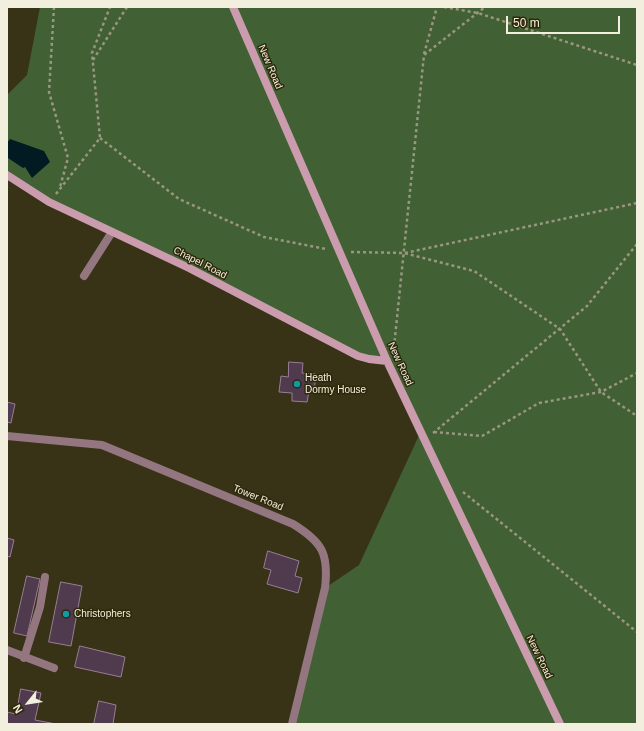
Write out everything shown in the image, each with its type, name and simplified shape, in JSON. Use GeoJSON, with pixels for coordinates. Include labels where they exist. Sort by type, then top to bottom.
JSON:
{"type":"FeatureCollection","features":[{"type":"Feature","properties":{"kind":"main road","name":"New Road"},"geometry":{"type":"LineString","coordinates":[[233,7],[387,361],[560,724]]}},
{"type":"Feature","properties":{"kind":"main road","name":"Chapel Road"},"geometry":{"type":"LineString","coordinates":[[7,175],[49,202],[189,268],[358,356],[368,359],[387,361]]}},
{"type":"Feature","properties":{"kind":"street"},"geometry":{"type":"LineString","coordinates":[[84,276],[112,232]]}},
{"type":"Feature","properties":{"kind":"street","name":"Tower Road"},"geometry":{"type":"LineString","coordinates":[[7,436],[102,445],[293,524],[311,535],[323,551],[327,569],[325,588],[292,724]]}},
{"type":"Feature","properties":{"kind":"street"},"geometry":{"type":"LineString","coordinates":[[24,658],[40,607],[45,577]]}},
{"type":"Feature","properties":{"kind":"street"},"geometry":{"type":"LineString","coordinates":[[7,650],[24,658],[54,668]]}},
{"type":"Feature","properties":{"kind":"path"},"geometry":{"type":"LineString","coordinates":[[49,202],[60,186],[68,158],[49,92],[54,7]]}},
{"type":"Feature","properties":{"kind":"path"},"geometry":{"type":"LineString","coordinates":[[49,202],[100,138],[92,53],[110,7]]}},
{"type":"Feature","properties":{"kind":"path"},"geometry":{"type":"LineString","coordinates":[[93,60],[127,7]]}},
{"type":"Feature","properties":{"kind":"path"},"geometry":{"type":"LineString","coordinates":[[392,370],[424,55],[437,7]]}},
{"type":"Feature","properties":{"kind":"path"},"geometry":{"type":"LineString","coordinates":[[444,7],[478,12],[637,65]]}},
{"type":"Feature","properties":{"kind":"path"},"geometry":{"type":"LineString","coordinates":[[424,55],[485,7]]}},
{"type":"Feature","properties":{"kind":"path"},"geometry":{"type":"LineString","coordinates":[[100,138],[178,199],[264,237],[340,252],[404,253],[637,203]]}},
{"type":"Feature","properties":{"kind":"path"},"geometry":{"type":"LineString","coordinates":[[425,440],[587,306],[637,244]]}},
{"type":"Feature","properties":{"kind":"path"},"geometry":{"type":"LineString","coordinates":[[404,253],[474,271],[560,329],[601,392],[637,416]]}},
{"type":"Feature","properties":{"kind":"path"},"geometry":{"type":"LineString","coordinates":[[421,431],[482,436],[539,403],[601,392],[637,373]]}},
{"type":"Feature","properties":{"kind":"path"},"geometry":{"type":"LineString","coordinates":[[459,489],[637,632]]}},
{"type":"Feature","properties":{"kind":"green space"},"geometry":{"type":"Polygon","coordinates":[[[40,7],[637,7],[637,724],[292,724],[325,588],[359,565],[421,431],[387,361],[369,359],[49,202],[7,175],[7,95],[27,75],[40,7]]]}},
{"type":"Feature","properties":{"kind":"water"},"geometry":{"type":"Polygon","coordinates":[[[10,139],[44,151],[50,162],[32,178],[25,167],[23,168],[8,158],[7,143],[10,139]]]}},
{"type":"Feature","properties":{"kind":"building","name":"Heath Dormy House"},"geometry":{"type":"Polygon","coordinates":[[[289,362],[303,363],[302,373],[316,374],[314,392],[309,391],[307,402],[292,401],[292,393],[279,392],[281,376],[288,377],[289,362]]]}},
{"type":"Feature","properties":{"kind":"building"},"geometry":{"type":"Polygon","coordinates":[[[7,402],[15,404],[11,423],[7,422],[7,402]]]}},
{"type":"Feature","properties":{"kind":"building"},"geometry":{"type":"Polygon","coordinates":[[[7,538],[14,540],[10,557],[7,556],[7,538]]]}},
{"type":"Feature","properties":{"kind":"building"},"geometry":{"type":"Polygon","coordinates":[[[268,551],[299,561],[295,576],[302,578],[298,593],[267,584],[271,570],[264,568],[268,551]]]}},
{"type":"Feature","properties":{"kind":"building"},"geometry":{"type":"Polygon","coordinates":[[[27,576],[40,579],[27,636],[14,633],[27,576]]]}},
{"type":"Feature","properties":{"kind":"building","name":"Christophers"},"geometry":{"type":"Polygon","coordinates":[[[61,582],[82,586],[71,646],[49,642],[61,582]]]}},
{"type":"Feature","properties":{"kind":"building","name":"Christophers"},"geometry":{"type":"Polygon","coordinates":[[[80,646],[125,657],[121,677],[75,667],[80,646]]]}},
{"type":"Feature","properties":{"kind":"building"},"geometry":{"type":"Polygon","coordinates":[[[21,689],[41,693],[35,720],[56,724],[7,724],[7,712],[16,714],[21,689]]]}},
{"type":"Feature","properties":{"kind":"building"},"geometry":{"type":"Polygon","coordinates":[[[99,701],[116,705],[113,724],[94,724],[99,701]]]}},
{"type":"Feature","properties":{"kind":"place","name":"Heath Dormy House"},"geometry":{"type":"Point","coordinates":[297,384]}},
{"type":"Feature","properties":{"kind":"place","name":"Christophers"},"geometry":{"type":"Point","coordinates":[66,614]}}]}
